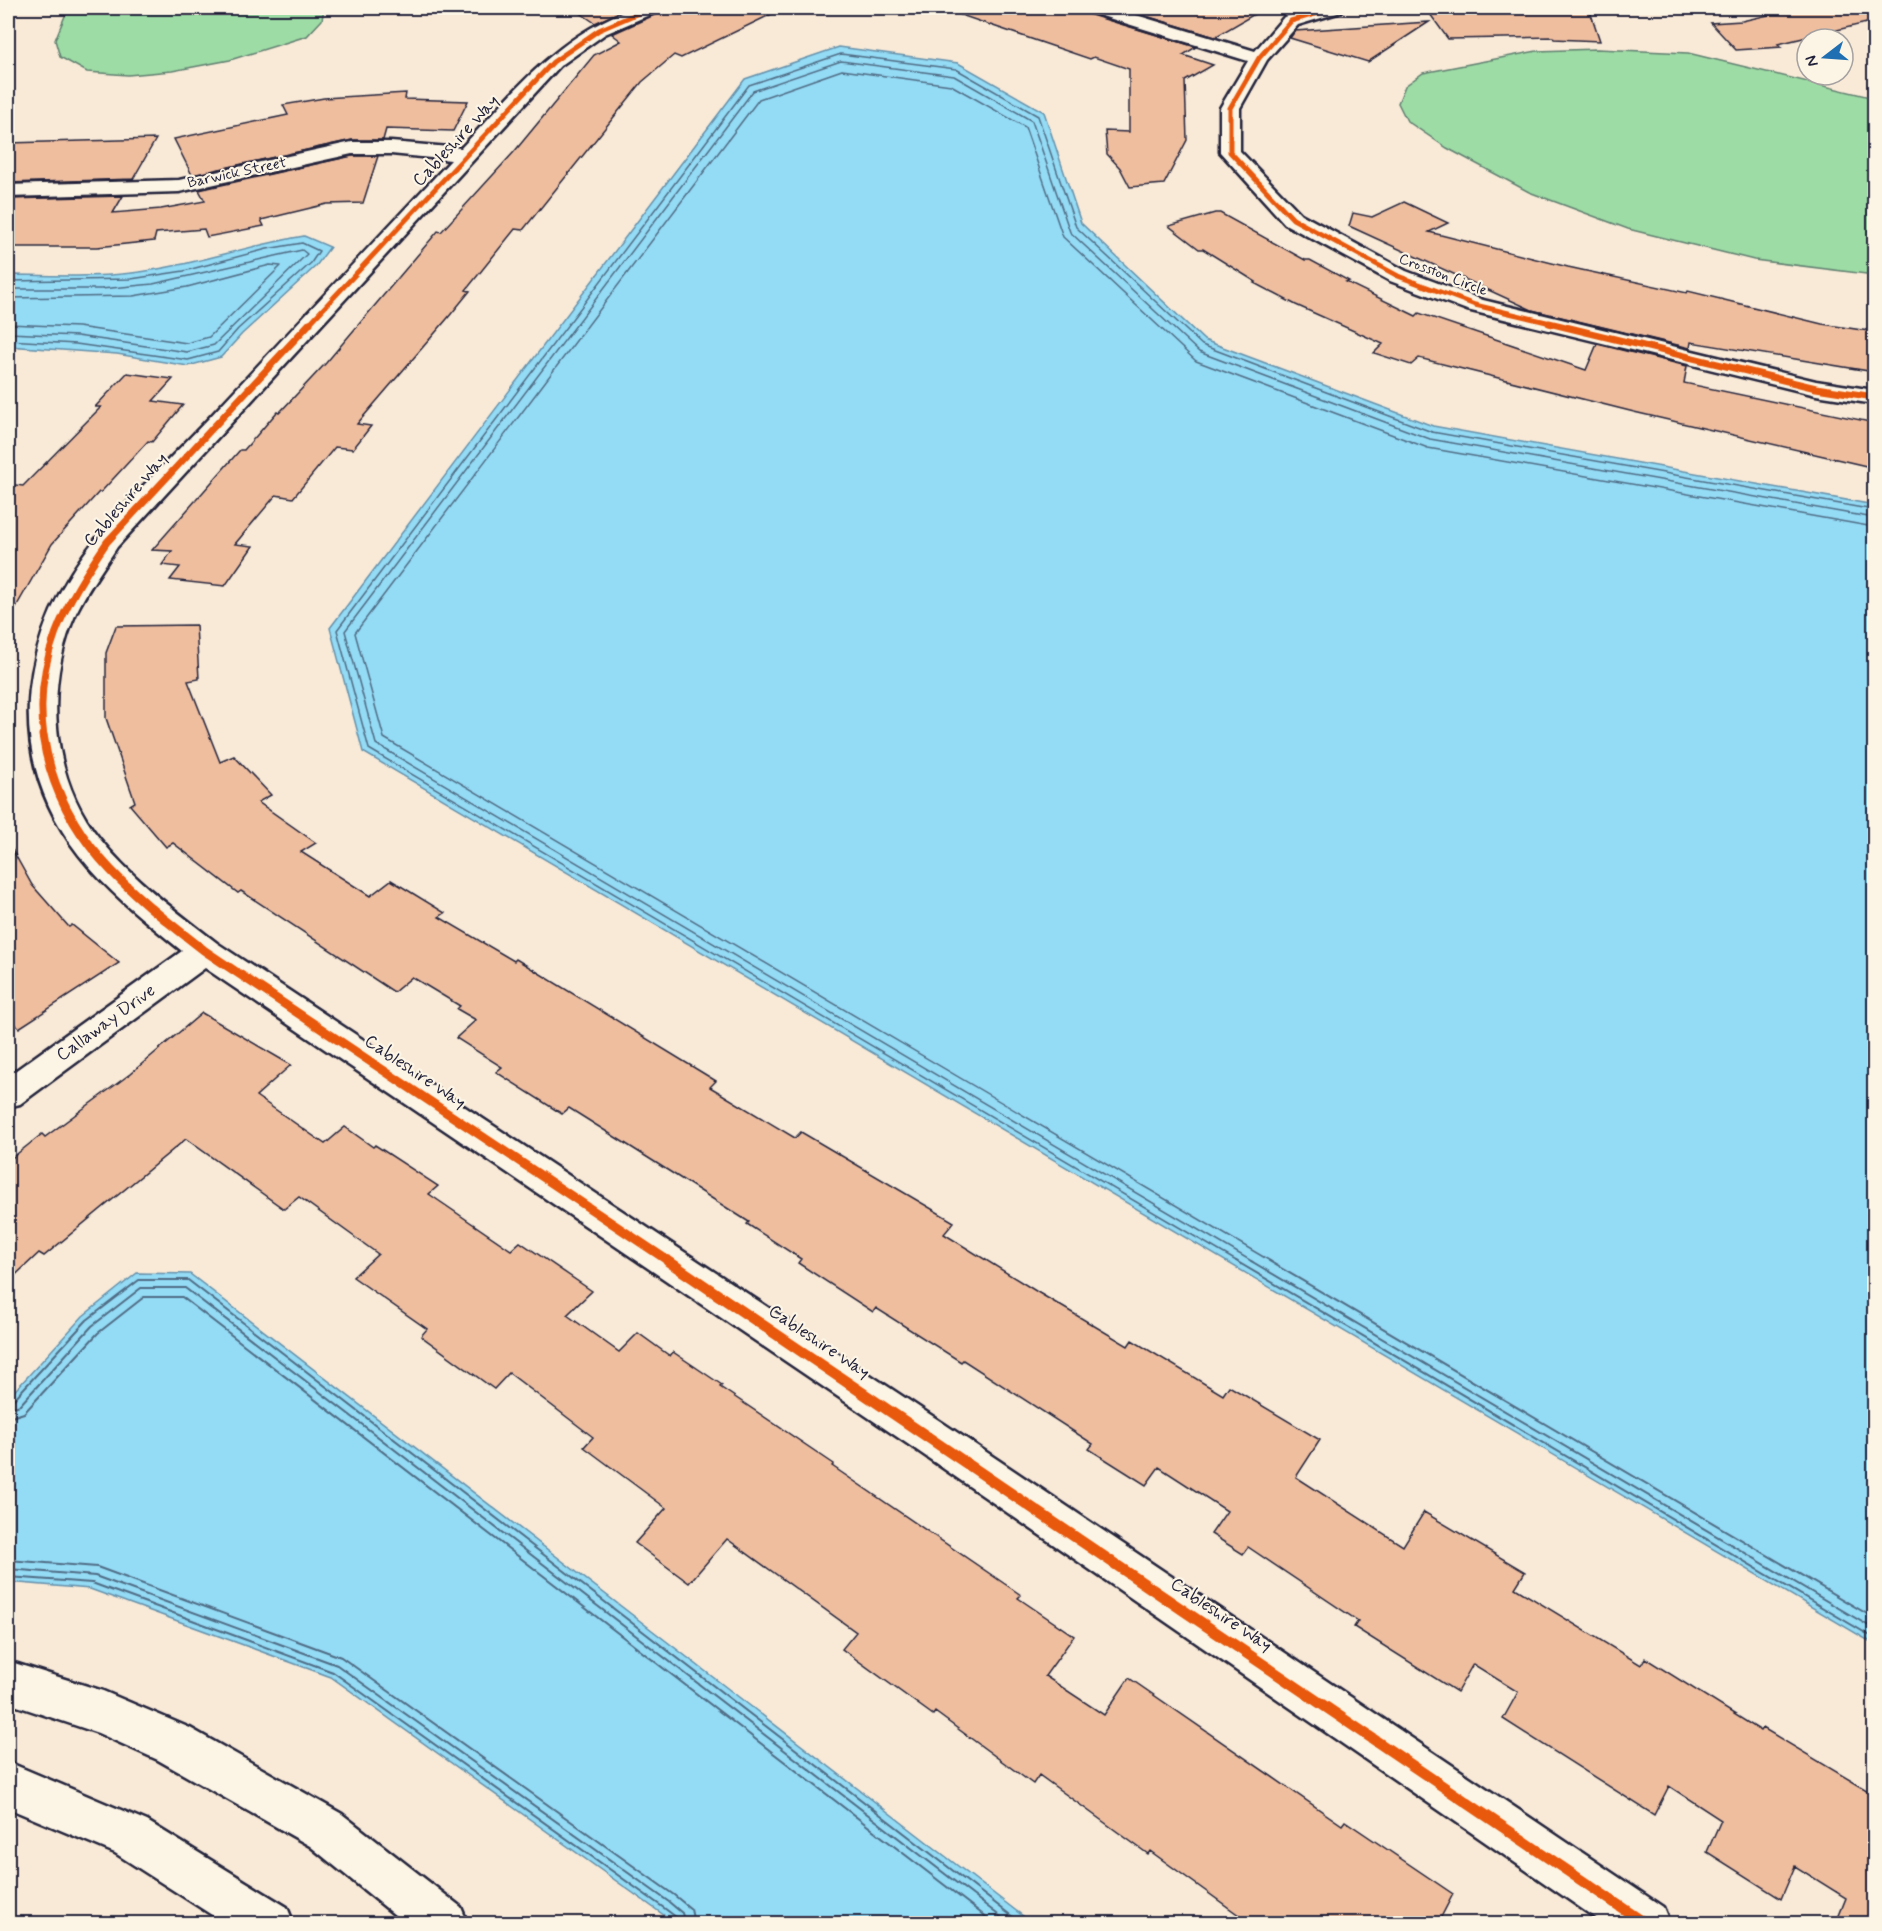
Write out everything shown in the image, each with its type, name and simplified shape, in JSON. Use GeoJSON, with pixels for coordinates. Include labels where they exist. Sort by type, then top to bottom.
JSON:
{"type":"FeatureCollection","features":[{"type":"Feature","properties":{"kind":"street","name":"Cableshire Way"},"geometry":{"type":"LineString","coordinates":[[650,8],[624,17],[575,43],[553,62],[107,542],[77,587],[58,623],[41,687],[41,726],[47,765],[63,803],[85,842],[110,870],[139,898],[205,951],[932,1438],[1646,1923]]}},
{"type":"Feature","properties":{"kind":"street"},"geometry":{"type":"LineString","coordinates":[[1095,8],[1259,58]]}},
{"type":"Feature","properties":{"kind":"street","name":"Crosston Circle"},"geometry":{"type":"LineString","coordinates":[[1335,8],[1291,21],[1259,58],[1230,108],[1230,152],[1293,219],[1398,276],[1475,305],[1816,388],[1875,397]]}},
{"type":"Feature","properties":{"kind":"street","name":"Barwick Street"},"geometry":{"type":"LineString","coordinates":[[8,191],[178,186],[352,148],[391,148],[465,155]]}},
{"type":"Feature","properties":{"kind":"street","name":"Callaway Drive"},"geometry":{"type":"LineString","coordinates":[[8,1095],[205,951]]}},
{"type":"Feature","properties":{"kind":"street"},"geometry":{"type":"LineString","coordinates":[[8,1682],[103,1713],[174,1744],[326,1830],[444,1923]]}},
{"type":"Feature","properties":{"kind":"street"},"geometry":{"type":"LineString","coordinates":[[8,1785],[131,1837],[270,1923]]}},
{"type":"Feature","properties":{"kind":"green space"},"geometry":{"type":"Polygon","coordinates":[[[73,8],[324,8],[322,20],[307,36],[230,60],[172,71],[128,75],[87,72],[60,57],[55,40],[65,16],[73,8]]]}},
{"type":"Feature","properties":{"kind":"green space"},"geometry":{"type":"Polygon","coordinates":[[[1597,49],[1688,53],[1795,79],[1795,87],[1829,87],[1874,98],[1874,275],[1754,260],[1628,229],[1529,192],[1447,148],[1407,121],[1398,103],[1405,86],[1423,73],[1537,51],[1597,49]]]}},
{"type":"Feature","properties":{"kind":"water"},"geometry":{"type":"Polygon","coordinates":[[[839,47],[958,63],[1044,112],[1081,223],[1204,340],[1433,426],[1874,505],[1874,1644],[363,752],[330,628],[745,79],[839,47]]]}},
{"type":"Feature","properties":{"kind":"water"},"geometry":{"type":"Polygon","coordinates":[[[304,236],[330,247],[316,266],[242,334],[221,357],[188,366],[117,354],[8,346],[8,275],[117,275],[175,266],[304,236]]]}},
{"type":"Feature","properties":{"kind":"water"},"geometry":{"type":"Polygon","coordinates":[[[137,1273],[190,1274],[1032,1923],[675,1923],[331,1677],[90,1589],[8,1582],[8,1398],[83,1316],[137,1273]]]}},
{"type":"Feature","properties":{"kind":"building"},"geometry":{"type":"Polygon","coordinates":[[[573,8],[629,8],[595,23],[573,8]]]}},
{"type":"Feature","properties":{"kind":"building"},"geometry":{"type":"Polygon","coordinates":[[[661,8],[784,8],[681,58],[674,55],[642,82],[523,230],[515,229],[466,290],[470,291],[357,424],[371,426],[353,449],[335,447],[293,498],[276,495],[235,544],[253,546],[225,586],[170,580],[180,567],[162,565],[172,551],[152,550],[240,450],[244,450],[277,412],[279,413],[326,363],[438,231],[441,232],[514,152],[594,55],[621,41],[612,34],[657,14],[661,8]]]}},
{"type":"Feature","properties":{"kind":"building"},"geometry":{"type":"Polygon","coordinates":[[[955,8],[1084,8],[1088,14],[1196,47],[1183,55],[1213,65],[1185,81],[1187,140],[1164,184],[1130,187],[1120,168],[1107,154],[1105,131],[1129,132],[1129,69],[1094,57],[1090,59],[955,13],[955,8]]]}},
{"type":"Feature","properties":{"kind":"building"},"geometry":{"type":"Polygon","coordinates":[[[1119,8],[1265,8],[1215,37],[1119,8]]]}},
{"type":"Feature","properties":{"kind":"building"},"geometry":{"type":"Polygon","coordinates":[[[1799,8],[1875,8],[1875,21],[1850,27],[1795,27],[1795,40],[1778,44],[1781,47],[1736,50],[1711,23],[1742,21],[1799,8]]]}},
{"type":"Feature","properties":{"kind":"building"},"geometry":{"type":"Polygon","coordinates":[[[1488,11],[1590,11],[1600,41],[1554,39],[1553,37],[1448,39],[1430,14],[1488,11]]]}},
{"type":"Feature","properties":{"kind":"building"},"geometry":{"type":"Polygon","coordinates":[[[1429,22],[1368,62],[1290,38],[1295,31],[1429,22]]]}},
{"type":"Feature","properties":{"kind":"building"},"geometry":{"type":"Polygon","coordinates":[[[406,93],[405,99],[468,101],[453,131],[386,129],[383,140],[352,140],[192,175],[174,139],[288,115],[283,105],[324,98],[406,93]]]}},
{"type":"Feature","properties":{"kind":"building"},"geometry":{"type":"Polygon","coordinates":[[[156,139],[133,179],[8,183],[8,143],[156,139]]]}},
{"type":"Feature","properties":{"kind":"building"},"geometry":{"type":"Polygon","coordinates":[[[352,156],[378,156],[363,203],[327,204],[261,220],[264,226],[207,237],[204,229],[156,233],[154,241],[97,247],[8,247],[8,199],[123,196],[113,213],[161,209],[205,201],[199,190],[352,156]]]}},
{"type":"Feature","properties":{"kind":"building"},"geometry":{"type":"Polygon","coordinates":[[[1404,202],[1448,223],[1429,232],[1568,267],[1687,293],[1688,291],[1822,324],[1875,332],[1875,372],[1691,342],[1690,348],[1532,310],[1349,226],[1353,213],[1372,217],[1404,202]]]}},
{"type":"Feature","properties":{"kind":"building"},"geometry":{"type":"Polygon","coordinates":[[[1220,213],[1305,260],[1310,260],[1349,281],[1346,282],[1416,316],[1419,313],[1586,370],[1597,344],[1687,366],[1684,383],[1875,423],[1875,468],[1634,412],[1419,358],[1411,365],[1374,353],[1383,344],[1296,305],[1254,283],[1256,282],[1203,249],[1199,249],[1169,226],[1220,213]]]}},
{"type":"Feature","properties":{"kind":"building"},"geometry":{"type":"Polygon","coordinates":[[[127,373],[173,379],[153,401],[183,405],[152,442],[148,441],[52,544],[8,621],[8,484],[23,486],[101,407],[95,407],[127,373]]]}},
{"type":"Feature","properties":{"kind":"building"},"geometry":{"type":"Polygon","coordinates":[[[196,625],[199,679],[188,681],[220,762],[234,756],[271,795],[258,802],[316,843],[301,852],[370,896],[391,880],[445,913],[439,917],[514,961],[516,959],[716,1081],[710,1087],[795,1138],[801,1132],[954,1222],[944,1234],[1039,1293],[1128,1346],[1132,1340],[1223,1395],[1229,1386],[1320,1440],[1296,1477],[1403,1546],[1424,1512],[1525,1572],[1515,1588],[1641,1665],[1645,1658],[1761,1731],[1763,1728],[1875,1795],[1875,1923],[1836,1923],[1846,1898],[1795,1866],[1781,1899],[1707,1852],[1721,1820],[1669,1786],[1654,1815],[1503,1719],[1518,1692],[1473,1664],[1457,1692],[1354,1627],[1358,1621],[1248,1547],[1243,1554],[1211,1534],[1227,1511],[1159,1467],[1146,1485],[1089,1449],[1093,1444],[963,1360],[961,1362],[876,1308],[873,1312],[798,1263],[801,1259],[747,1224],[749,1222],[650,1159],[569,1108],[562,1114],[496,1072],[502,1067],[456,1038],[476,1020],[457,1009],[460,1006],[412,977],[394,992],[241,891],[238,893],[173,843],[166,847],[130,805],[135,802],[106,718],[106,653],[116,626],[196,625]]]}},
{"type":"Feature","properties":{"kind":"building"},"geometry":{"type":"Polygon","coordinates":[[[8,842],[32,885],[69,927],[72,925],[119,963],[19,1028],[8,1018],[8,842]]]}},
{"type":"Feature","properties":{"kind":"building"},"geometry":{"type":"Polygon","coordinates":[[[202,1013],[291,1065],[256,1096],[325,1144],[345,1127],[373,1147],[375,1145],[438,1186],[429,1194],[511,1250],[520,1242],[592,1291],[567,1315],[619,1352],[638,1333],[670,1356],[673,1352],[722,1385],[720,1387],[834,1464],[832,1466],[1021,1595],[1018,1598],[1074,1636],[1045,1676],[1104,1715],[1129,1678],[1342,1825],[1345,1821],[1453,1894],[1438,1923],[1250,1923],[1150,1851],[1148,1854],[1039,1775],[1033,1784],[935,1712],[933,1715],[842,1649],[856,1632],[727,1539],[689,1583],[635,1543],[666,1508],[584,1447],[593,1437],[509,1373],[494,1389],[421,1336],[427,1329],[353,1277],[378,1254],[299,1197],[284,1209],[186,1139],[44,1256],[39,1253],[8,1282],[8,1161],[42,1134],[45,1137],[130,1074],[202,1013]]]}},
{"type":"Feature","properties":{"kind":"cycle path"},"geometry":{"type":"LineString","coordinates":[[650,8],[599,30],[553,62],[107,542],[68,602],[58,624],[47,657],[42,691],[42,724],[46,756],[56,787],[70,817],[88,845],[111,872],[145,903],[205,951],[932,1438],[1646,1924]]}},
{"type":"Feature","properties":{"kind":"cycle path"},"geometry":{"type":"LineString","coordinates":[[1335,8],[1291,21],[1259,58],[1230,108],[1230,152],[1293,219],[1398,276],[1475,305],[1816,388],[1874,397]]}}]}
